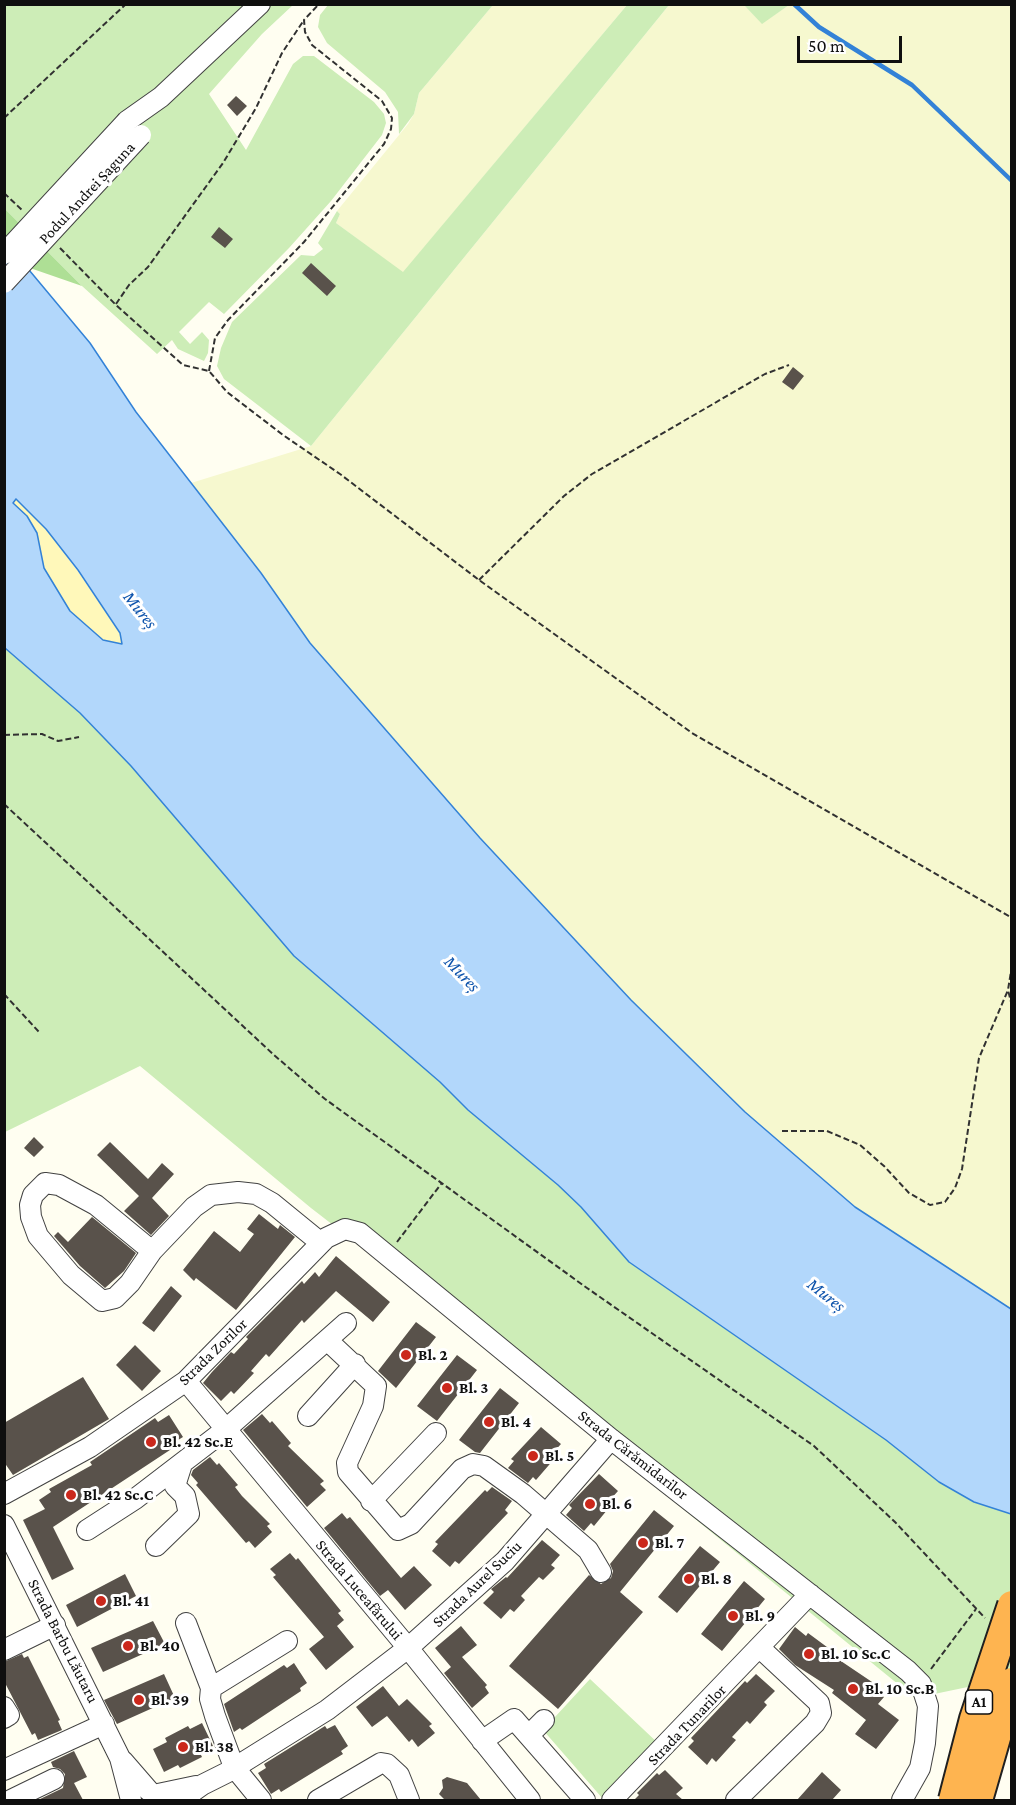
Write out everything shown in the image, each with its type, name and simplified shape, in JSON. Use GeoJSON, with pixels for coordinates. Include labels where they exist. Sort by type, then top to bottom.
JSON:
{"type":"FeatureCollection","features":[{"type":"Feature","properties":{"kind":"highway","name":"A1"},"geometry":{"type":"LineString","coordinates":[[953,1800],[981,1698],[1011,1605]]}},
{"type":"Feature","properties":{"kind":"highway","name":"A1"},"geometry":{"type":"LineString","coordinates":[[978,1800],[1011,1682]]}},
{"type":"Feature","properties":{"kind":"street","name":"Podul Andrei Șaguna"},"geometry":{"type":"LineString","coordinates":[[4,283],[161,97],[260,4]]}},
{"type":"Feature","properties":{"kind":"street","name":"Podul Andrei Șaguna"},"geometry":{"type":"LineString","coordinates":[[4,254],[134,128]]}},
{"type":"Feature","properties":{"kind":"street"},"geometry":{"type":"LineString","coordinates":[[152,1251],[103,1210],[59,1185],[45,1184],[33,1195],[30,1204],[31,1217],[38,1236],[71,1275],[102,1301],[116,1298],[130,1283],[152,1251],[202,1200],[211,1196],[238,1192],[256,1194],[272,1203],[321,1243]]}},
{"type":"Feature","properties":{"kind":"street","name":"Strada Cărămidarilor"},"geometry":{"type":"LineString","coordinates":[[345,1229],[360,1233],[611,1439],[908,1671],[921,1684]]}},
{"type":"Feature","properties":{"kind":"street","name":"Strada Zorilor"},"geometry":{"type":"LineString","coordinates":[[4,1494],[90,1447],[186,1382],[321,1243],[332,1233],[345,1229]]}},
{"type":"Feature","properties":{"kind":"street"},"geometry":{"type":"LineString","coordinates":[[87,1530],[182,1464],[225,1430],[346,1323]]}},
{"type":"Feature","properties":{"kind":"street"},"geometry":{"type":"LineString","coordinates":[[327,1340],[373,1380],[377,1394],[346,1462],[348,1472],[371,1501],[402,1531],[462,1468],[473,1464],[494,1471],[548,1514],[588,1550],[601,1572]]}},
{"type":"Feature","properties":{"kind":"street"},"geometry":{"type":"LineString","coordinates":[[308,1416],[356,1364]]}},
{"type":"Feature","properties":{"kind":"street","name":"Strada Luceafărului"},"geometry":{"type":"LineString","coordinates":[[186,1382],[408,1648],[530,1800]]}},
{"type":"Feature","properties":{"kind":"street"},"geometry":{"type":"LineString","coordinates":[[371,1501],[435,1433]]}},
{"type":"Feature","properties":{"kind":"street","name":"Strada Aurel Suciu"},"geometry":{"type":"LineString","coordinates":[[181,1800],[327,1710],[408,1648],[505,1561],[611,1439]]}},
{"type":"Feature","properties":{"kind":"street"},"geometry":{"type":"LineString","coordinates":[[156,1546],[189,1514],[185,1496],[176,1486],[182,1464]]}},
{"type":"Feature","properties":{"kind":"street","name":"Strada Barbu Lăutaru"},"geometry":{"type":"LineString","coordinates":[[4,1525],[120,1758],[147,1797]]}},
{"type":"Feature","properties":{"kind":"street","name":"Strada Tunarilor"},"geometry":{"type":"LineString","coordinates":[[612,1800],[810,1594]]}},
{"type":"Feature","properties":{"kind":"street"},"geometry":{"type":"LineString","coordinates":[[186,1623],[211,1688],[210,1699],[234,1767],[261,1800]]}},
{"type":"Feature","properties":{"kind":"street"},"geometry":{"type":"LineString","coordinates":[[4,1650],[55,1625]]}},
{"type":"Feature","properties":{"kind":"street"},"geometry":{"type":"LineString","coordinates":[[211,1688],[287,1641]]}},
{"type":"Feature","properties":{"kind":"street"},"geometry":{"type":"LineString","coordinates":[[736,1800],[815,1723],[821,1713],[819,1703],[760,1648]]}},
{"type":"Feature","properties":{"kind":"street"},"geometry":{"type":"LineString","coordinates":[[902,1800],[920,1768],[925,1743],[928,1706],[921,1684]]}},
{"type":"Feature","properties":{"kind":"street"},"geometry":{"type":"LineString","coordinates":[[482,1741],[514,1719],[585,1800]]}},
{"type":"Feature","properties":{"kind":"street"},"geometry":{"type":"LineString","coordinates":[[529,1735],[544,1720]]}},
{"type":"Feature","properties":{"kind":"street"},"geometry":{"type":"LineString","coordinates":[[4,1770],[104,1724]]}},
{"type":"Feature","properties":{"kind":"street"},"geometry":{"type":"LineString","coordinates":[[318,1800],[381,1763],[387,1764],[399,1774],[409,1800]]}},
{"type":"Feature","properties":{"kind":"street"},"geometry":{"type":"LineString","coordinates":[[11,1800],[54,1779]]}},
{"type":"Feature","properties":{"kind":"street","name":"Strada Aurel Suciu"},"geometry":{"type":"LineString","coordinates":[[147,1797],[202,1785]]}},
{"type":"Feature","properties":{"kind":"path"},"geometry":{"type":"LineString","coordinates":[[4,118],[126,4]]}},
{"type":"Feature","properties":{"kind":"path"},"geometry":{"type":"LineString","coordinates":[[116,304],[129,285],[148,267],[223,163],[256,108],[282,53],[304,20],[319,4]]}},
{"type":"Feature","properties":{"kind":"path"},"geometry":{"type":"LineString","coordinates":[[209,371],[215,338],[228,320],[304,242],[384,144],[391,129],[392,118],[388,109],[349,72],[312,45],[305,32],[304,20]]}},
{"type":"Feature","properties":{"kind":"path"},"geometry":{"type":"LineString","coordinates":[[4,193],[28,217]]}},
{"type":"Feature","properties":{"kind":"path"},"geometry":{"type":"LineString","coordinates":[[52,241],[183,365],[209,371],[227,392],[255,413],[340,474],[479,580],[693,733],[1011,918]]}},
{"type":"Feature","properties":{"kind":"path"},"geometry":{"type":"LineString","coordinates":[[479,580],[564,496],[592,474],[765,374],[789,365]]}},
{"type":"Feature","properties":{"kind":"path"},"geometry":{"type":"LineString","coordinates":[[4,735],[42,734],[58,741],[79,737]]}},
{"type":"Feature","properties":{"kind":"path"},"geometry":{"type":"LineString","coordinates":[[4,804],[274,1056],[325,1099],[441,1184],[814,1446],[895,1522],[976,1609],[921,1684]]}},
{"type":"Feature","properties":{"kind":"path"},"geometry":{"type":"LineString","coordinates":[[782,1131],[827,1131],[860,1145],[909,1193],[930,1205],[945,1202],[955,1188],[962,1169],[979,1058],[1008,990],[1011,965]]}},
{"type":"Feature","properties":{"kind":"path"},"geometry":{"type":"LineString","coordinates":[[1008,990],[1011,1006]]}},
{"type":"Feature","properties":{"kind":"path"},"geometry":{"type":"LineString","coordinates":[[4,994],[39,1032]]}},
{"type":"Feature","properties":{"kind":"path"},"geometry":{"type":"LineString","coordinates":[[387,1255],[441,1184]]}},
{"type":"Feature","properties":{"kind":"green space"},"geometry":{"type":"Polygon","coordinates":[[[4,5],[293,5],[262,34],[209,94],[246,150],[293,64],[303,56],[314,56],[374,102],[384,114],[386,123],[382,135],[331,201],[289,248],[224,314],[209,302],[179,332],[190,344],[202,332],[209,340],[208,353],[204,361],[178,349],[172,340],[157,354],[82,286],[5,209],[4,5]]]}},
{"type":"Feature","properties":{"kind":"green space"},"geometry":{"type":"Polygon","coordinates":[[[328,5],[493,5],[419,93],[414,114],[399,134],[398,112],[385,92],[327,43],[318,27],[320,15],[328,5]]]}},
{"type":"Feature","properties":{"kind":"green space"},"geometry":{"type":"Polygon","coordinates":[[[493,5],[627,5],[403,273],[336,223],[340,214],[337,211],[408,124],[414,114],[419,93],[493,5]]]}},
{"type":"Feature","properties":{"kind":"green space"},"geometry":{"type":"Polygon","coordinates":[[[627,5],[669,5],[311,446],[224,379],[217,366],[221,348],[232,322],[301,255],[314,256],[323,249],[318,243],[337,211],[340,214],[336,223],[403,272],[627,5]]]}},
{"type":"Feature","properties":{"kind":"green space"},"geometry":{"type":"Polygon","coordinates":[[[669,5],[744,5],[762,23],[789,5],[1011,5],[1011,1309],[855,1207],[745,1112],[631,1000],[480,838],[310,643],[261,573],[191,483],[311,446],[669,5]]]}},
{"type":"Feature","properties":{"kind":"green space"},"geometry":{"type":"Polygon","coordinates":[[[744,5],[789,5],[762,24],[744,5]]]}},
{"type":"Feature","properties":{"kind":"green space"},"geometry":{"type":"Polygon","coordinates":[[[5,209],[82,286],[30,268],[5,240],[5,209]]]}},
{"type":"Feature","properties":{"kind":"green space"},"geometry":{"type":"Polygon","coordinates":[[[5,648],[80,713],[131,766],[294,956],[440,1082],[468,1110],[558,1185],[581,1207],[629,1262],[886,1440],[939,1482],[974,1502],[1011,1514],[1011,1678],[915,1698],[311,1208],[140,1066],[5,1132],[5,648]]]}},
{"type":"Feature","properties":{"kind":"green space"},"geometry":{"type":"Polygon","coordinates":[[[590,1679],[660,1745],[603,1799],[543,1730],[590,1679]]]}},
{"type":"Feature","properties":{"kind":"sand"},"geometry":{"type":"Polygon","coordinates":[[[16,499],[46,529],[77,570],[120,633],[122,644],[103,641],[70,611],[44,568],[37,533],[27,516],[13,502],[16,499]]]}},
{"type":"Feature","properties":{"kind":"water","name":"Mureș"},"geometry":{"type":"Polygon","coordinates":[[[4,240],[90,343],[136,412],[261,573],[310,643],[480,838],[631,1000],[745,1112],[855,1207],[1011,1309],[1011,1514],[974,1502],[939,1482],[886,1440],[629,1262],[581,1207],[558,1185],[468,1110],[440,1082],[294,956],[131,766],[80,713],[5,648],[4,240]],[[16,499],[13,503],[27,516],[37,533],[44,568],[70,611],[103,640],[122,644],[120,633],[78,570],[46,529],[16,499]]]}},
{"type":"Feature","properties":{"kind":"building"},"geometry":{"type":"Polygon","coordinates":[[[236,96],[247,106],[237,116],[227,105],[236,96]]]}},
{"type":"Feature","properties":{"kind":"building"},"geometry":{"type":"Polygon","coordinates":[[[219,227],[233,239],[225,248],[211,237],[219,227]]]}},
{"type":"Feature","properties":{"kind":"building"},"geometry":{"type":"Polygon","coordinates":[[[311,263],[336,286],[327,296],[302,273],[311,263]]]}},
{"type":"Feature","properties":{"kind":"building"},"geometry":{"type":"Polygon","coordinates":[[[793,367],[804,376],[793,390],[782,382],[793,367]]]}},
{"type":"Feature","properties":{"kind":"building"},"geometry":{"type":"Polygon","coordinates":[[[34,1137],[44,1147],[34,1157],[24,1148],[34,1137]]]}},
{"type":"Feature","properties":{"kind":"building"},"geometry":{"type":"Polygon","coordinates":[[[110,1142],[148,1179],[162,1163],[174,1174],[152,1198],[169,1216],[151,1235],[124,1211],[139,1196],[97,1155],[110,1142]]]}},
{"type":"Feature","properties":{"kind":"building"},"geometry":{"type":"Polygon","coordinates":[[[259,1214],[278,1229],[280,1225],[295,1237],[236,1310],[196,1278],[194,1281],[183,1270],[214,1231],[240,1252],[254,1234],[247,1229],[259,1214]]]}},
{"type":"Feature","properties":{"kind":"building"},"geometry":{"type":"Polygon","coordinates":[[[92,1217],[136,1253],[124,1271],[105,1288],[80,1266],[54,1236],[58,1232],[68,1242],[92,1217]]]}},
{"type":"Feature","properties":{"kind":"building"},"geometry":{"type":"Polygon","coordinates":[[[336,1256],[390,1302],[373,1322],[336,1291],[304,1323],[302,1320],[269,1357],[266,1354],[251,1371],[254,1373],[234,1394],[231,1391],[221,1401],[203,1383],[231,1352],[234,1354],[248,1339],[246,1337],[302,1281],[304,1284],[315,1272],[319,1277],[336,1256]]]}},
{"type":"Feature","properties":{"kind":"building"},"geometry":{"type":"Polygon","coordinates":[[[171,1286],[182,1296],[154,1332],[142,1323],[171,1286]]]}},
{"type":"Feature","properties":{"kind":"building","name":"Bl. 2"},"geometry":{"type":"Polygon","coordinates":[[[416,1322],[436,1337],[396,1388],[378,1371],[416,1322]]]}},
{"type":"Feature","properties":{"kind":"building"},"geometry":{"type":"Polygon","coordinates":[[[135,1345],[161,1371],[142,1391],[116,1365],[135,1345]]]}},
{"type":"Feature","properties":{"kind":"building","name":"Bl. 3"},"geometry":{"type":"Polygon","coordinates":[[[457,1355],[477,1370],[437,1421],[417,1406],[457,1355]]]}},
{"type":"Feature","properties":{"kind":"building"},"geometry":{"type":"Polygon","coordinates":[[[83,1377],[109,1419],[13,1475],[4,1462],[4,1423],[83,1377]]]}},
{"type":"Feature","properties":{"kind":"building","name":"Bl. 4"},"geometry":{"type":"Polygon","coordinates":[[[500,1388],[519,1403],[480,1453],[475,1452],[459,1440],[500,1388]]]}},
{"type":"Feature","properties":{"kind":"building"},"geometry":{"type":"Polygon","coordinates":[[[262,1414],[270,1423],[272,1421],[291,1443],[288,1446],[324,1481],[320,1484],[326,1490],[307,1507],[243,1430],[262,1414]]]}},
{"type":"Feature","properties":{"kind":"building"},"geometry":{"type":"Polygon","coordinates":[[[169,1415],[183,1437],[170,1445],[173,1448],[53,1527],[74,1569],[52,1580],[23,1520],[45,1509],[39,1500],[51,1492],[49,1489],[92,1465],[90,1462],[155,1418],[158,1422],[169,1415]]]}},
{"type":"Feature","properties":{"kind":"building","name":"Bl. 5"},"geometry":{"type":"Polygon","coordinates":[[[541,1427],[561,1444],[551,1455],[555,1458],[536,1480],[533,1477],[528,1483],[508,1468],[514,1461],[511,1459],[541,1427]]]}},
{"type":"Feature","properties":{"kind":"building"},"geometry":{"type":"Polygon","coordinates":[[[210,1457],[217,1465],[219,1463],[238,1485],[235,1487],[242,1496],[270,1524],[267,1526],[272,1532],[255,1548],[249,1541],[246,1543],[196,1485],[198,1483],[191,1475],[193,1470],[210,1457]]]}},
{"type":"Feature","properties":{"kind":"building","name":"Bl. 6"},"geometry":{"type":"Polygon","coordinates":[[[599,1474],[618,1491],[609,1501],[612,1504],[594,1526],[591,1523],[584,1531],[566,1515],[572,1508],[569,1505],[599,1474]]]}},
{"type":"Feature","properties":{"kind":"building"},"geometry":{"type":"Polygon","coordinates":[[[492,1487],[512,1501],[505,1510],[508,1513],[459,1564],[455,1561],[450,1567],[432,1551],[438,1544],[435,1542],[485,1490],[487,1492],[492,1487]]]}},
{"type":"Feature","properties":{"kind":"building"},"geometry":{"type":"Polygon","coordinates":[[[654,1510],[674,1526],[620,1592],[643,1612],[558,1709],[509,1666],[589,1575],[601,1584],[611,1578],[613,1571],[610,1564],[654,1510]]]}},
{"type":"Feature","properties":{"kind":"building"},"geometry":{"type":"Polygon","coordinates":[[[342,1513],[347,1519],[350,1517],[401,1578],[414,1566],[432,1585],[405,1610],[388,1590],[380,1596],[324,1528],[342,1513]]]}},
{"type":"Feature","properties":{"kind":"building"},"geometry":{"type":"Polygon","coordinates":[[[542,1540],[560,1555],[551,1565],[555,1568],[543,1580],[539,1577],[521,1596],[525,1600],[514,1612],[510,1609],[501,1619],[483,1603],[494,1592],[491,1589],[507,1578],[542,1540]]]}},
{"type":"Feature","properties":{"kind":"building","name":"Bl. 8"},"geometry":{"type":"Polygon","coordinates":[[[700,1546],[720,1562],[677,1613],[658,1597],[700,1546]]]}},
{"type":"Feature","properties":{"kind":"building"},"geometry":{"type":"Polygon","coordinates":[[[290,1553],[296,1560],[298,1558],[341,1611],[338,1613],[344,1620],[337,1626],[354,1647],[326,1670],[309,1649],[324,1637],[273,1577],[276,1575],[270,1569],[290,1553]]]}},
{"type":"Feature","properties":{"kind":"building","name":"Bl. 41"},"geometry":{"type":"Polygon","coordinates":[[[125,1574],[136,1596],[77,1627],[66,1605],[125,1574]]]}},
{"type":"Feature","properties":{"kind":"building","name":"Bl. 9"},"geometry":{"type":"Polygon","coordinates":[[[744,1581],[765,1599],[722,1651],[701,1634],[744,1581]]]}},
{"type":"Feature","properties":{"kind":"building","name":"Bl. 40"},"geometry":{"type":"Polygon","coordinates":[[[153,1621],[165,1644],[103,1672],[91,1648],[153,1621]]]}},
{"type":"Feature","properties":{"kind":"building"},"geometry":{"type":"Polygon","coordinates":[[[461,1626],[477,1645],[462,1657],[487,1685],[485,1687],[489,1693],[472,1708],[444,1673],[451,1667],[435,1648],[461,1626]]]}},
{"type":"Feature","properties":{"kind":"building"},"geometry":{"type":"Polygon","coordinates":[[[795,1627],[806,1636],[808,1633],[831,1650],[829,1653],[875,1684],[872,1688],[884,1697],[878,1704],[899,1720],[876,1749],[855,1734],[866,1720],[832,1693],[834,1690],[795,1665],[779,1649],[795,1627]]]}},
{"type":"Feature","properties":{"kind":"building"},"geometry":{"type":"Polygon","coordinates":[[[22,1654],[24,1658],[28,1656],[60,1720],[58,1721],[62,1730],[38,1740],[35,1733],[32,1735],[4,1681],[4,1662],[22,1654]]]}},
{"type":"Feature","properties":{"kind":"building"},"geometry":{"type":"Polygon","coordinates":[[[294,1663],[307,1683],[300,1688],[301,1691],[242,1730],[240,1728],[234,1732],[224,1704],[284,1665],[287,1668],[294,1663]]]}},
{"type":"Feature","properties":{"kind":"building","name":"Bl. 39"},"geometry":{"type":"Polygon","coordinates":[[[164,1674],[175,1698],[117,1724],[104,1700],[164,1674]]]}},
{"type":"Feature","properties":{"kind":"building"},"geometry":{"type":"Polygon","coordinates":[[[756,1674],[775,1691],[764,1702],[767,1705],[750,1724],[747,1721],[732,1737],[736,1740],[716,1762],[712,1758],[707,1765],[688,1747],[694,1741],[691,1738],[745,1681],[747,1683],[756,1674]]]}},
{"type":"Feature","properties":{"kind":"building"},"geometry":{"type":"Polygon","coordinates":[[[383,1686],[399,1706],[407,1699],[432,1724],[429,1726],[435,1733],[418,1747],[412,1739],[409,1742],[387,1716],[372,1727],[356,1707],[383,1686]]]}},
{"type":"Feature","properties":{"kind":"building","name":"Bl. 38"},"geometry":{"type":"Polygon","coordinates":[[[202,1723],[213,1746],[200,1753],[202,1757],[180,1768],[178,1765],[164,1772],[153,1749],[167,1742],[165,1738],[188,1726],[190,1729],[202,1723]]]}},
{"type":"Feature","properties":{"kind":"building"},"geometry":{"type":"Polygon","coordinates":[[[335,1725],[348,1746],[341,1751],[343,1754],[281,1792],[279,1789],[271,1794],[258,1773],[266,1768],[264,1764],[325,1726],[327,1729],[335,1725]]]}},
{"type":"Feature","properties":{"kind":"building"},"geometry":{"type":"Polygon","coordinates":[[[74,1751],[87,1777],[74,1783],[83,1800],[38,1800],[63,1788],[65,1774],[53,1767],[51,1762],[74,1751]]]}},
{"type":"Feature","properties":{"kind":"building"},"geometry":{"type":"Polygon","coordinates":[[[665,1770],[683,1788],[676,1794],[683,1800],[634,1800],[639,1795],[637,1793],[657,1773],[659,1775],[665,1770]]]}},
{"type":"Feature","properties":{"kind":"building"},"geometry":{"type":"Polygon","coordinates":[[[822,1772],[841,1790],[832,1800],[797,1800],[822,1772]]]}},
{"type":"Feature","properties":{"kind":"building"},"geometry":{"type":"Polygon","coordinates":[[[447,1777],[467,1783],[481,1800],[445,1800],[439,1794],[443,1788],[442,1780],[447,1777]]]}},
{"type":"Feature","properties":{"kind":"waterway"},"geometry":{"type":"LineString","coordinates":[[794,4],[819,27],[912,85],[1012,181]]}},
{"type":"Feature","properties":{"kind":"place","name":"Bl. 2"},"geometry":{"type":"Point","coordinates":[406,1355]}},
{"type":"Feature","properties":{"kind":"place","name":"Bl. 3"},"geometry":{"type":"Point","coordinates":[447,1388]}},
{"type":"Feature","properties":{"kind":"place","name":"Bl. 4"},"geometry":{"type":"Point","coordinates":[489,1422]}},
{"type":"Feature","properties":{"kind":"place","name":"Bl. 42 Sc.E"},"geometry":{"type":"Point","coordinates":[151,1442]}},
{"type":"Feature","properties":{"kind":"place","name":"Bl. 5"},"geometry":{"type":"Point","coordinates":[533,1456]}},
{"type":"Feature","properties":{"kind":"place","name":"Bl. 42 Sc.C"},"geometry":{"type":"Point","coordinates":[71,1495]}},
{"type":"Feature","properties":{"kind":"place","name":"Bl. 6"},"geometry":{"type":"Point","coordinates":[590,1504]}},
{"type":"Feature","properties":{"kind":"place","name":"Bl. 7"},"geometry":{"type":"Point","coordinates":[643,1543]}},
{"type":"Feature","properties":{"kind":"place","name":"Bl. 8"},"geometry":{"type":"Point","coordinates":[689,1579]}},
{"type":"Feature","properties":{"kind":"place","name":"Bl. 41"},"geometry":{"type":"Point","coordinates":[101,1601]}},
{"type":"Feature","properties":{"kind":"place","name":"Bl. 9"},"geometry":{"type":"Point","coordinates":[733,1616]}},
{"type":"Feature","properties":{"kind":"place","name":"Bl. 40"},"geometry":{"type":"Point","coordinates":[128,1646]}},
{"type":"Feature","properties":{"kind":"place","name":"Bl. 10 Sc.C"},"geometry":{"type":"Point","coordinates":[809,1654]}},
{"type":"Feature","properties":{"kind":"place","name":"Bl. 10 Sc.B"},"geometry":{"type":"Point","coordinates":[853,1689]}},
{"type":"Feature","properties":{"kind":"place","name":"Bl. 39"},"geometry":{"type":"Point","coordinates":[139,1700]}},
{"type":"Feature","properties":{"kind":"place","name":"Bl. 38"},"geometry":{"type":"Point","coordinates":[183,1747]}}]}
